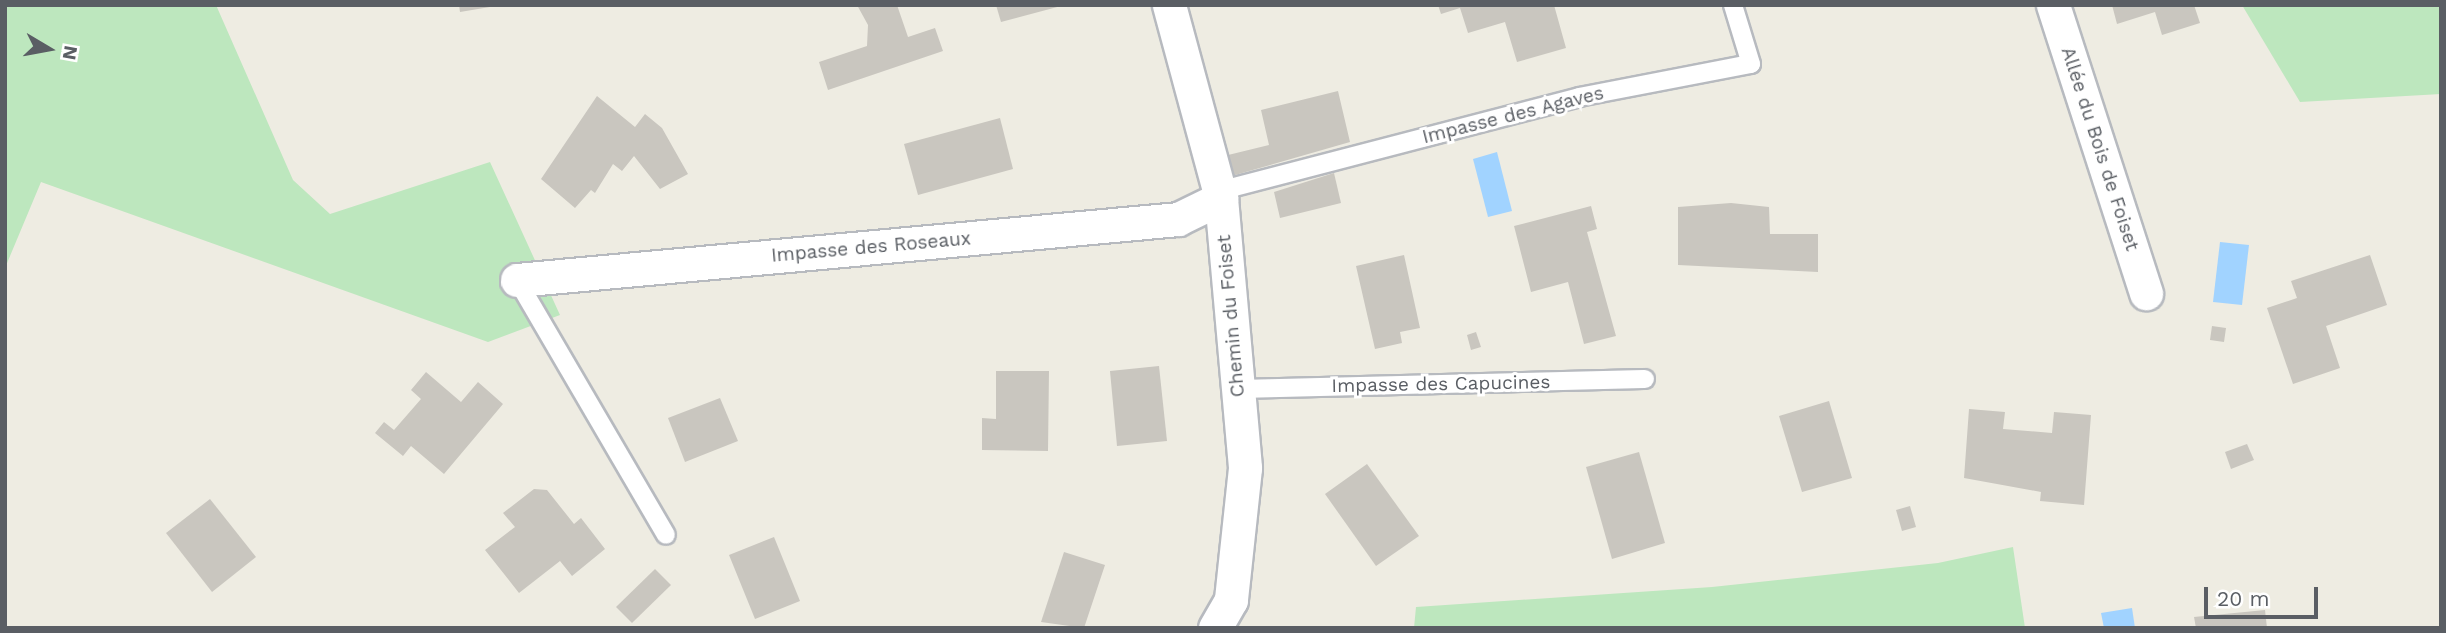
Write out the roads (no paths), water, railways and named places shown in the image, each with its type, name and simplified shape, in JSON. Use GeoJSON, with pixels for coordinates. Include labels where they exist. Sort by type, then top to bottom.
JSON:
{"type":"FeatureCollection","features":[{"type":"Feature","properties":{"kind":"street","name":"Chemin du Foiset"},"geometry":{"type":"LineString","coordinates":[[1169,5],[1220,194],[1245,468],[1231,600],[1215,628]]}},
{"type":"Feature","properties":{"kind":"street","name":"Allée du Bois de Foiset"},"geometry":{"type":"LineString","coordinates":[[2053,5],[2146,293]]}},
{"type":"Feature","properties":{"kind":"street","name":"Impasse des Roseaux"},"geometry":{"type":"LineString","coordinates":[[517,280],[1178,219],[1220,194]]}},
{"type":"Feature","properties":{"kind":"lane","name":"Impasse des Agaves"},"geometry":{"type":"LineString","coordinates":[[1220,194],[1579,97],[1751,64],[1733,5]]}},
{"type":"Feature","properties":{"kind":"lane"},"geometry":{"type":"LineString","coordinates":[[517,280],[666,534]]}},
{"type":"Feature","properties":{"kind":"lane","name":"Impasse des Capucines"},"geometry":{"type":"LineString","coordinates":[[1238,388],[1645,379]]}},
{"type":"Feature","properties":{"kind":"water"},"geometry":{"type":"Polygon","coordinates":[[[1497,152],[1512,211],[1488,217],[1473,159],[1497,152]]]}},
{"type":"Feature","properties":{"kind":"water"},"geometry":{"type":"Polygon","coordinates":[[[2220,242],[2249,245],[2242,305],[2213,302],[2220,242]]]}},
{"type":"Feature","properties":{"kind":"water"},"geometry":{"type":"Polygon","coordinates":[[[2132,608],[2135,628],[2104,628],[2101,613],[2132,608]]]}}]}
